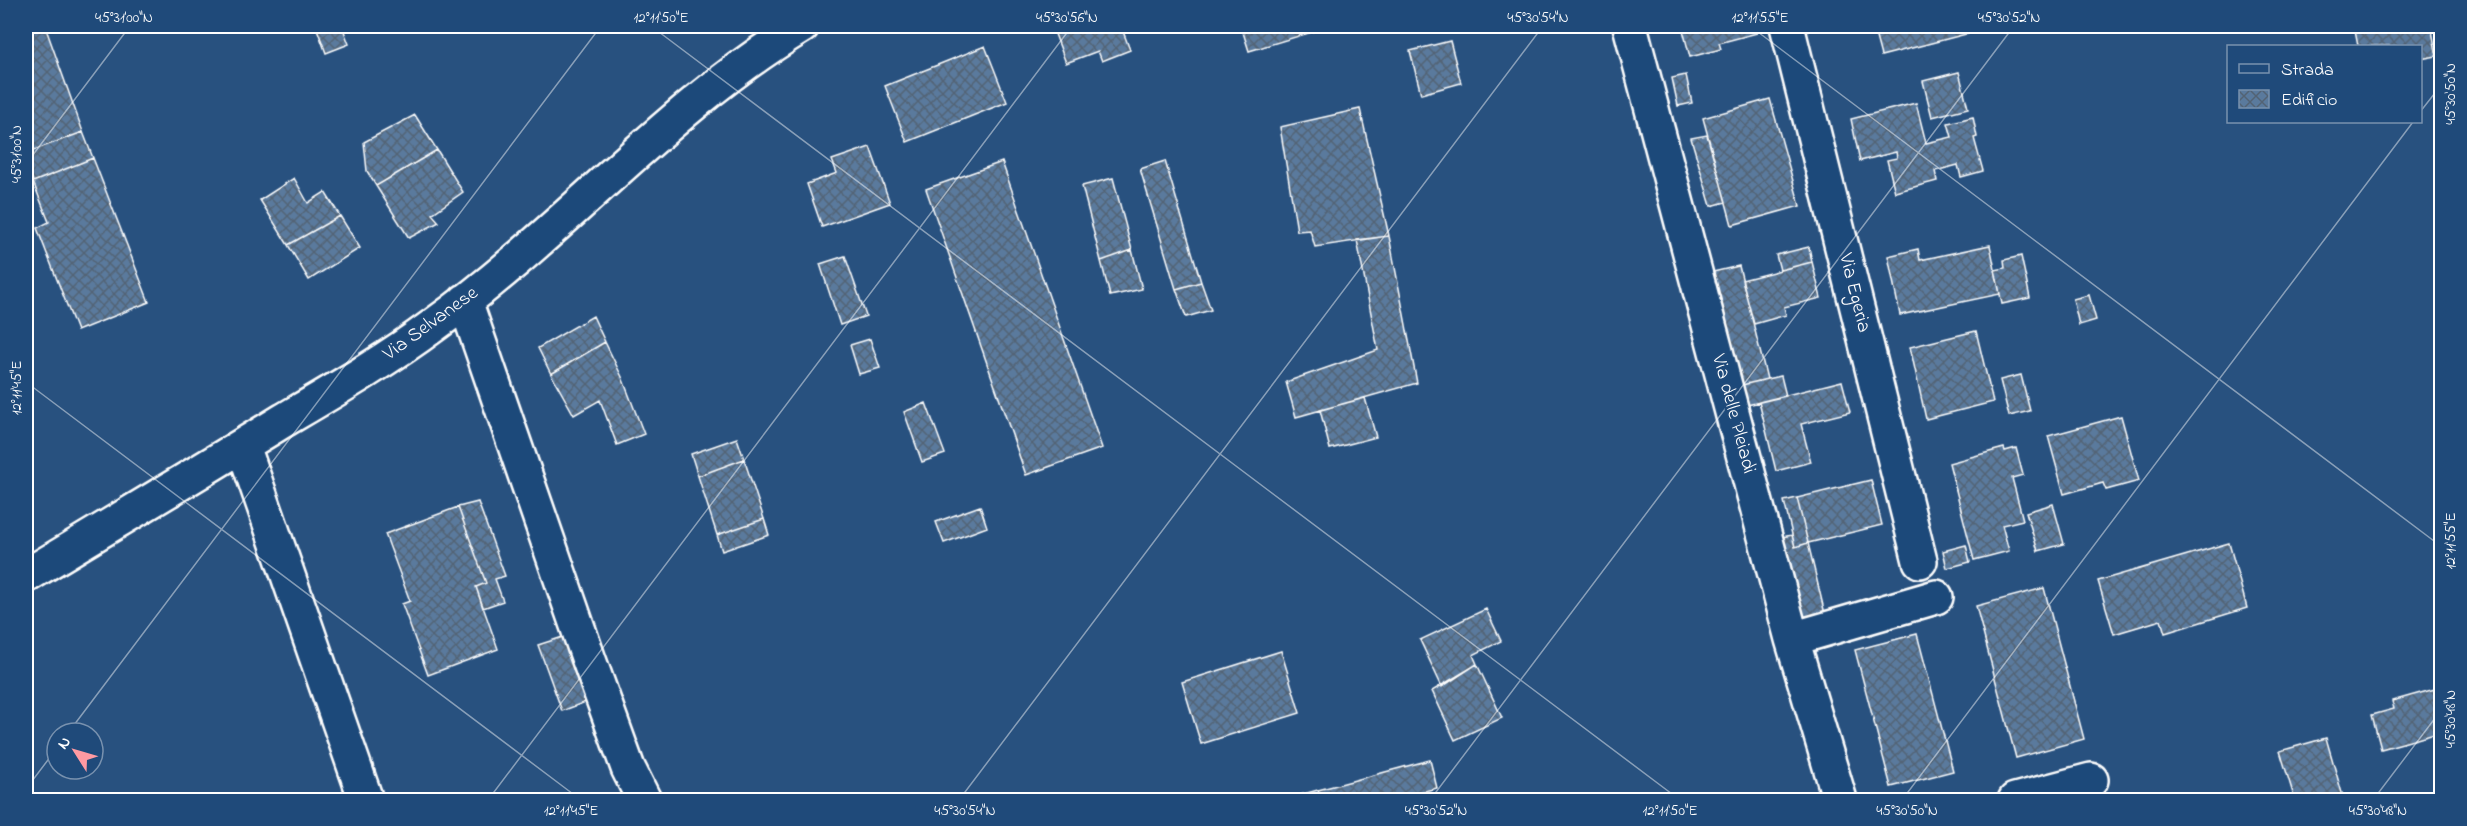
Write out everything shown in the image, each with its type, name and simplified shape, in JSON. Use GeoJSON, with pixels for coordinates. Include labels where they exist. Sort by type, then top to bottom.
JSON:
{"type":"FeatureCollection","features":[{"type":"Feature","properties":{"kind":"street","name":"Via Selvanese"},"geometry":{"type":"LineString","coordinates":[[26,576],[358,376],[435,325],[522,255],[622,163],[715,87],[802,26]]}},
{"type":"Feature","properties":{"kind":"street","name":"Via delle Pleiadi"},"geometry":{"type":"LineString","coordinates":[[1630,26],[1792,639],[1840,801]]}},
{"type":"Feature","properties":{"kind":"street","name":"Via Egeria"},"geometry":{"type":"LineString","coordinates":[[1787,26],[1920,561]]}},
{"type":"Feature","properties":{"kind":"street"},"geometry":{"type":"LineString","coordinates":[[465,300],[589,660],[628,768],[644,801]]}},
{"type":"Feature","properties":{"kind":"street"},"geometry":{"type":"LineString","coordinates":[[243,446],[366,801]]}},
{"type":"Feature","properties":{"kind":"street"},"geometry":{"type":"LineString","coordinates":[[1792,639],[1936,597]]}},
{"type":"Feature","properties":{"kind":"street"},"geometry":{"type":"LineString","coordinates":[[2015,801],[2091,780]]}},
{"type":"Feature","properties":{"kind":"building"},"geometry":{"type":"Polygon","coordinates":[[[26,26],[45,26],[83,132],[26,153],[26,26]]]}},
{"type":"Feature","properties":{"kind":"building"},"geometry":{"type":"Polygon","coordinates":[[[316,26],[342,26],[349,44],[326,53],[316,26]]]}},
{"type":"Feature","properties":{"kind":"building"},"geometry":{"type":"Polygon","coordinates":[[[1052,26],[1121,26],[1130,50],[1102,61],[1098,51],[1066,63],[1052,26]]]}},
{"type":"Feature","properties":{"kind":"building"},"geometry":{"type":"Polygon","coordinates":[[[1241,26],[1328,26],[1329,27],[1249,51],[1241,26]]]}},
{"type":"Feature","properties":{"kind":"building"},"geometry":{"type":"Polygon","coordinates":[[[1682,26],[1755,26],[1757,33],[1719,43],[1721,49],[1690,57],[1682,26]]]}},
{"type":"Feature","properties":{"kind":"building"},"geometry":{"type":"Polygon","coordinates":[[[1873,26],[1973,26],[1974,32],[1881,56],[1873,26]]]}},
{"type":"Feature","properties":{"kind":"building"},"geometry":{"type":"Polygon","coordinates":[[[2354,26],[2431,26],[2437,56],[2422,59],[2422,45],[2358,45],[2354,26]]]}},
{"type":"Feature","properties":{"kind":"building"},"geometry":{"type":"Polygon","coordinates":[[[1450,41],[1461,83],[1421,94],[1410,51],[1450,41]]]}},
{"type":"Feature","properties":{"kind":"building"},"geometry":{"type":"Polygon","coordinates":[[[985,46],[1007,102],[907,142],[885,86],[985,46]]]}},
{"type":"Feature","properties":{"kind":"building"},"geometry":{"type":"Polygon","coordinates":[[[1959,72],[1968,108],[1932,117],[1923,81],[1959,72]]]}},
{"type":"Feature","properties":{"kind":"building"},"geometry":{"type":"Polygon","coordinates":[[[1686,75],[1692,103],[1678,106],[1672,78],[1686,75]]]}},
{"type":"Feature","properties":{"kind":"building"},"geometry":{"type":"Polygon","coordinates":[[[1770,99],[1800,206],[1732,225],[1703,118],[1770,99]]]}},
{"type":"Feature","properties":{"kind":"building"},"geometry":{"type":"Polygon","coordinates":[[[1916,103],[1926,143],[1952,137],[1948,123],[1973,117],[1977,137],[1974,138],[1983,171],[1961,177],[1958,165],[1935,171],[1937,181],[1895,192],[1887,160],[1897,158],[1896,152],[1860,161],[1851,119],[1916,103]]]}},
{"type":"Feature","properties":{"kind":"building"},"geometry":{"type":"Polygon","coordinates":[[[1360,109],[1389,236],[1315,247],[1310,230],[1297,231],[1280,127],[1360,109]]]}},
{"type":"Feature","properties":{"kind":"building"},"geometry":{"type":"Polygon","coordinates":[[[415,115],[437,150],[376,186],[367,171],[364,142],[415,115]]]}},
{"type":"Feature","properties":{"kind":"building"},"geometry":{"type":"Polygon","coordinates":[[[83,132],[93,158],[33,182],[26,162],[26,153],[83,132]]]}},
{"type":"Feature","properties":{"kind":"building"},"geometry":{"type":"Polygon","coordinates":[[[1707,135],[1726,202],[1711,206],[1691,138],[1707,135]]]}},
{"type":"Feature","properties":{"kind":"building"},"geometry":{"type":"Polygon","coordinates":[[[870,147],[890,203],[822,227],[807,184],[837,173],[832,160],[870,147]]]}},
{"type":"Feature","properties":{"kind":"building"},"geometry":{"type":"Polygon","coordinates":[[[437,150],[463,192],[432,214],[439,222],[409,238],[376,186],[437,150]]]}},
{"type":"Feature","properties":{"kind":"building"},"geometry":{"type":"Polygon","coordinates":[[[93,158],[149,302],[77,331],[37,228],[49,222],[33,182],[93,158]]]}},
{"type":"Feature","properties":{"kind":"building"},"geometry":{"type":"Polygon","coordinates":[[[1165,161],[1201,282],[1176,289],[1140,169],[1165,161]]]}},
{"type":"Feature","properties":{"kind":"building"},"geometry":{"type":"Polygon","coordinates":[[[1002,162],[1102,448],[1026,475],[926,189],[1002,162]]]}},
{"type":"Feature","properties":{"kind":"building"},"geometry":{"type":"Polygon","coordinates":[[[294,178],[308,203],[325,192],[340,216],[288,245],[260,200],[294,178]]]}},
{"type":"Feature","properties":{"kind":"building"},"geometry":{"type":"Polygon","coordinates":[[[1113,178],[1132,250],[1101,261],[1082,186],[1113,178]]]}},
{"type":"Feature","properties":{"kind":"building"},"geometry":{"type":"Polygon","coordinates":[[[340,216],[360,248],[309,280],[288,245],[340,216]]]}},
{"type":"Feature","properties":{"kind":"building"},"geometry":{"type":"Polygon","coordinates":[[[1389,236],[1417,383],[1296,417],[1286,382],[1378,350],[1357,240],[1389,236]]]}},
{"type":"Feature","properties":{"kind":"building"},"geometry":{"type":"Polygon","coordinates":[[[1990,245],[2000,294],[1900,315],[1888,256],[1918,249],[1920,260],[1990,245]]]}},
{"type":"Feature","properties":{"kind":"building"},"geometry":{"type":"Polygon","coordinates":[[[1809,247],[1812,262],[1780,270],[1776,255],[1809,247]]]}},
{"type":"Feature","properties":{"kind":"building"},"geometry":{"type":"Polygon","coordinates":[[[1132,250],[1142,289],[1110,296],[1101,261],[1132,250]]]}},
{"type":"Feature","properties":{"kind":"building"},"geometry":{"type":"Polygon","coordinates":[[[845,256],[866,316],[840,325],[820,264],[845,256]]]}},
{"type":"Feature","properties":{"kind":"building"},"geometry":{"type":"Polygon","coordinates":[[[2021,256],[2030,298],[2002,304],[1995,270],[2005,268],[2004,260],[2021,256]]]}},
{"type":"Feature","properties":{"kind":"building"},"geometry":{"type":"Polygon","coordinates":[[[1812,262],[1821,298],[1784,307],[1786,315],[1754,324],[1742,280],[1812,262]]]}},
{"type":"Feature","properties":{"kind":"building"},"geometry":{"type":"Polygon","coordinates":[[[1739,266],[1767,379],[1742,385],[1713,272],[1739,266]]]}},
{"type":"Feature","properties":{"kind":"building"},"geometry":{"type":"Polygon","coordinates":[[[1201,282],[1211,310],[1186,317],[1176,289],[1201,282]]]}},
{"type":"Feature","properties":{"kind":"building"},"geometry":{"type":"Polygon","coordinates":[[[2089,295],[2096,320],[2079,325],[2073,299],[2089,295]]]}},
{"type":"Feature","properties":{"kind":"building"},"geometry":{"type":"Polygon","coordinates":[[[593,316],[605,342],[551,374],[538,348],[593,316]]]}},
{"type":"Feature","properties":{"kind":"building"},"geometry":{"type":"Polygon","coordinates":[[[1976,331],[1993,402],[1926,419],[1910,347],[1976,331]]]}},
{"type":"Feature","properties":{"kind":"building"},"geometry":{"type":"Polygon","coordinates":[[[870,339],[880,368],[859,374],[850,345],[870,339]]]}},
{"type":"Feature","properties":{"kind":"building"},"geometry":{"type":"Polygon","coordinates":[[[605,342],[622,377],[644,434],[617,445],[600,400],[574,415],[551,374],[605,342]]]}},
{"type":"Feature","properties":{"kind":"building"},"geometry":{"type":"Polygon","coordinates":[[[2021,375],[2030,411],[2009,416],[2000,380],[2021,375]]]}},
{"type":"Feature","properties":{"kind":"building"},"geometry":{"type":"Polygon","coordinates":[[[1781,376],[1786,396],[1747,405],[1742,385],[1781,376]]]}},
{"type":"Feature","properties":{"kind":"building"},"geometry":{"type":"Polygon","coordinates":[[[1842,381],[1850,412],[1801,424],[1811,462],[1776,471],[1759,402],[1842,381]]]}},
{"type":"Feature","properties":{"kind":"building"},"geometry":{"type":"Polygon","coordinates":[[[1365,398],[1376,437],[1330,449],[1320,410],[1365,398]]]}},
{"type":"Feature","properties":{"kind":"building"},"geometry":{"type":"Polygon","coordinates":[[[926,403],[945,454],[922,462],[904,412],[926,403]]]}},
{"type":"Feature","properties":{"kind":"building"},"geometry":{"type":"Polygon","coordinates":[[[2121,416],[2139,481],[2106,490],[2103,483],[2064,494],[2048,436],[2121,416]]]}},
{"type":"Feature","properties":{"kind":"building"},"geometry":{"type":"Polygon","coordinates":[[[737,438],[744,459],[698,476],[691,454],[737,438]]]}},
{"type":"Feature","properties":{"kind":"building"},"geometry":{"type":"Polygon","coordinates":[[[2004,448],[2005,451],[2016,448],[2023,475],[2012,478],[2023,520],[2002,525],[2009,551],[1974,560],[1949,463],[2004,448]]]}},
{"type":"Feature","properties":{"kind":"building"},"geometry":{"type":"Polygon","coordinates":[[[744,459],[764,519],[717,535],[698,476],[744,459]]]}},
{"type":"Feature","properties":{"kind":"building"},"geometry":{"type":"Polygon","coordinates":[[[1871,480],[1882,525],[1808,543],[1797,498],[1871,480]]]}},
{"type":"Feature","properties":{"kind":"building"},"geometry":{"type":"Polygon","coordinates":[[[1797,498],[1808,543],[1795,547],[1784,501],[1797,498]]]}},
{"type":"Feature","properties":{"kind":"building"},"geometry":{"type":"Polygon","coordinates":[[[478,502],[505,576],[495,579],[503,601],[483,608],[476,587],[486,583],[458,507],[478,502]]]}},
{"type":"Feature","properties":{"kind":"building"},"geometry":{"type":"Polygon","coordinates":[[[2053,504],[2064,544],[2038,551],[2026,512],[2053,504]]]}},
{"type":"Feature","properties":{"kind":"building"},"geometry":{"type":"Polygon","coordinates":[[[980,506],[987,527],[944,543],[936,522],[980,506]]]}},
{"type":"Feature","properties":{"kind":"building"},"geometry":{"type":"Polygon","coordinates":[[[458,507],[486,583],[476,587],[498,649],[428,675],[402,604],[410,601],[385,534],[458,507]]]}},
{"type":"Feature","properties":{"kind":"building"},"geometry":{"type":"Polygon","coordinates":[[[764,519],[769,535],[722,551],[717,535],[764,519]]]}},
{"type":"Feature","properties":{"kind":"building"},"geometry":{"type":"Polygon","coordinates":[[[1792,535],[1795,547],[1808,543],[1825,614],[1803,619],[1782,537],[1792,535]]]}},
{"type":"Feature","properties":{"kind":"building"},"geometry":{"type":"Polygon","coordinates":[[[2229,543],[2247,608],[2165,633],[2161,620],[2114,634],[2098,581],[2229,543]]]}},
{"type":"Feature","properties":{"kind":"building"},"geometry":{"type":"Polygon","coordinates":[[[1966,545],[1970,562],[1947,568],[1943,551],[1966,545]]]}},
{"type":"Feature","properties":{"kind":"building"},"geometry":{"type":"Polygon","coordinates":[[[2044,588],[2084,739],[2016,758],[1976,606],[2044,588]]]}},
{"type":"Feature","properties":{"kind":"building"},"geometry":{"type":"Polygon","coordinates":[[[1486,609],[1501,641],[1473,655],[1477,664],[1442,687],[1420,640],[1486,609]]]}},
{"type":"Feature","properties":{"kind":"building"},"geometry":{"type":"Polygon","coordinates":[[[1917,634],[1953,771],[1891,787],[1855,650],[1917,634]]]}},
{"type":"Feature","properties":{"kind":"building"},"geometry":{"type":"Polygon","coordinates":[[[566,636],[588,701],[562,711],[538,645],[566,636]]]}},
{"type":"Feature","properties":{"kind":"building"},"geometry":{"type":"Polygon","coordinates":[[[1281,651],[1300,713],[1201,744],[1182,682],[1281,651]]]}},
{"type":"Feature","properties":{"kind":"building"},"geometry":{"type":"Polygon","coordinates":[[[1477,664],[1502,718],[1455,740],[1432,691],[1477,664]]]}},
{"type":"Feature","properties":{"kind":"building"},"geometry":{"type":"Polygon","coordinates":[[[2442,687],[2442,732],[2381,749],[2372,715],[2394,709],[2392,701],[2442,687]]]}},
{"type":"Feature","properties":{"kind":"building"},"geometry":{"type":"Polygon","coordinates":[[[2326,738],[2344,800],[2295,800],[2280,751],[2326,738]]]}},
{"type":"Feature","properties":{"kind":"building"},"geometry":{"type":"Polygon","coordinates":[[[1430,760],[1437,788],[1417,793],[1418,796],[1403,800],[1321,800],[1318,790],[1430,760]]]}},
{"type":"Feature","properties":{"kind":"building"},"geometry":{"type":"Polygon","coordinates":[[[1318,790],[1321,800],[1294,800],[1293,797],[1318,790]]]}}]}
